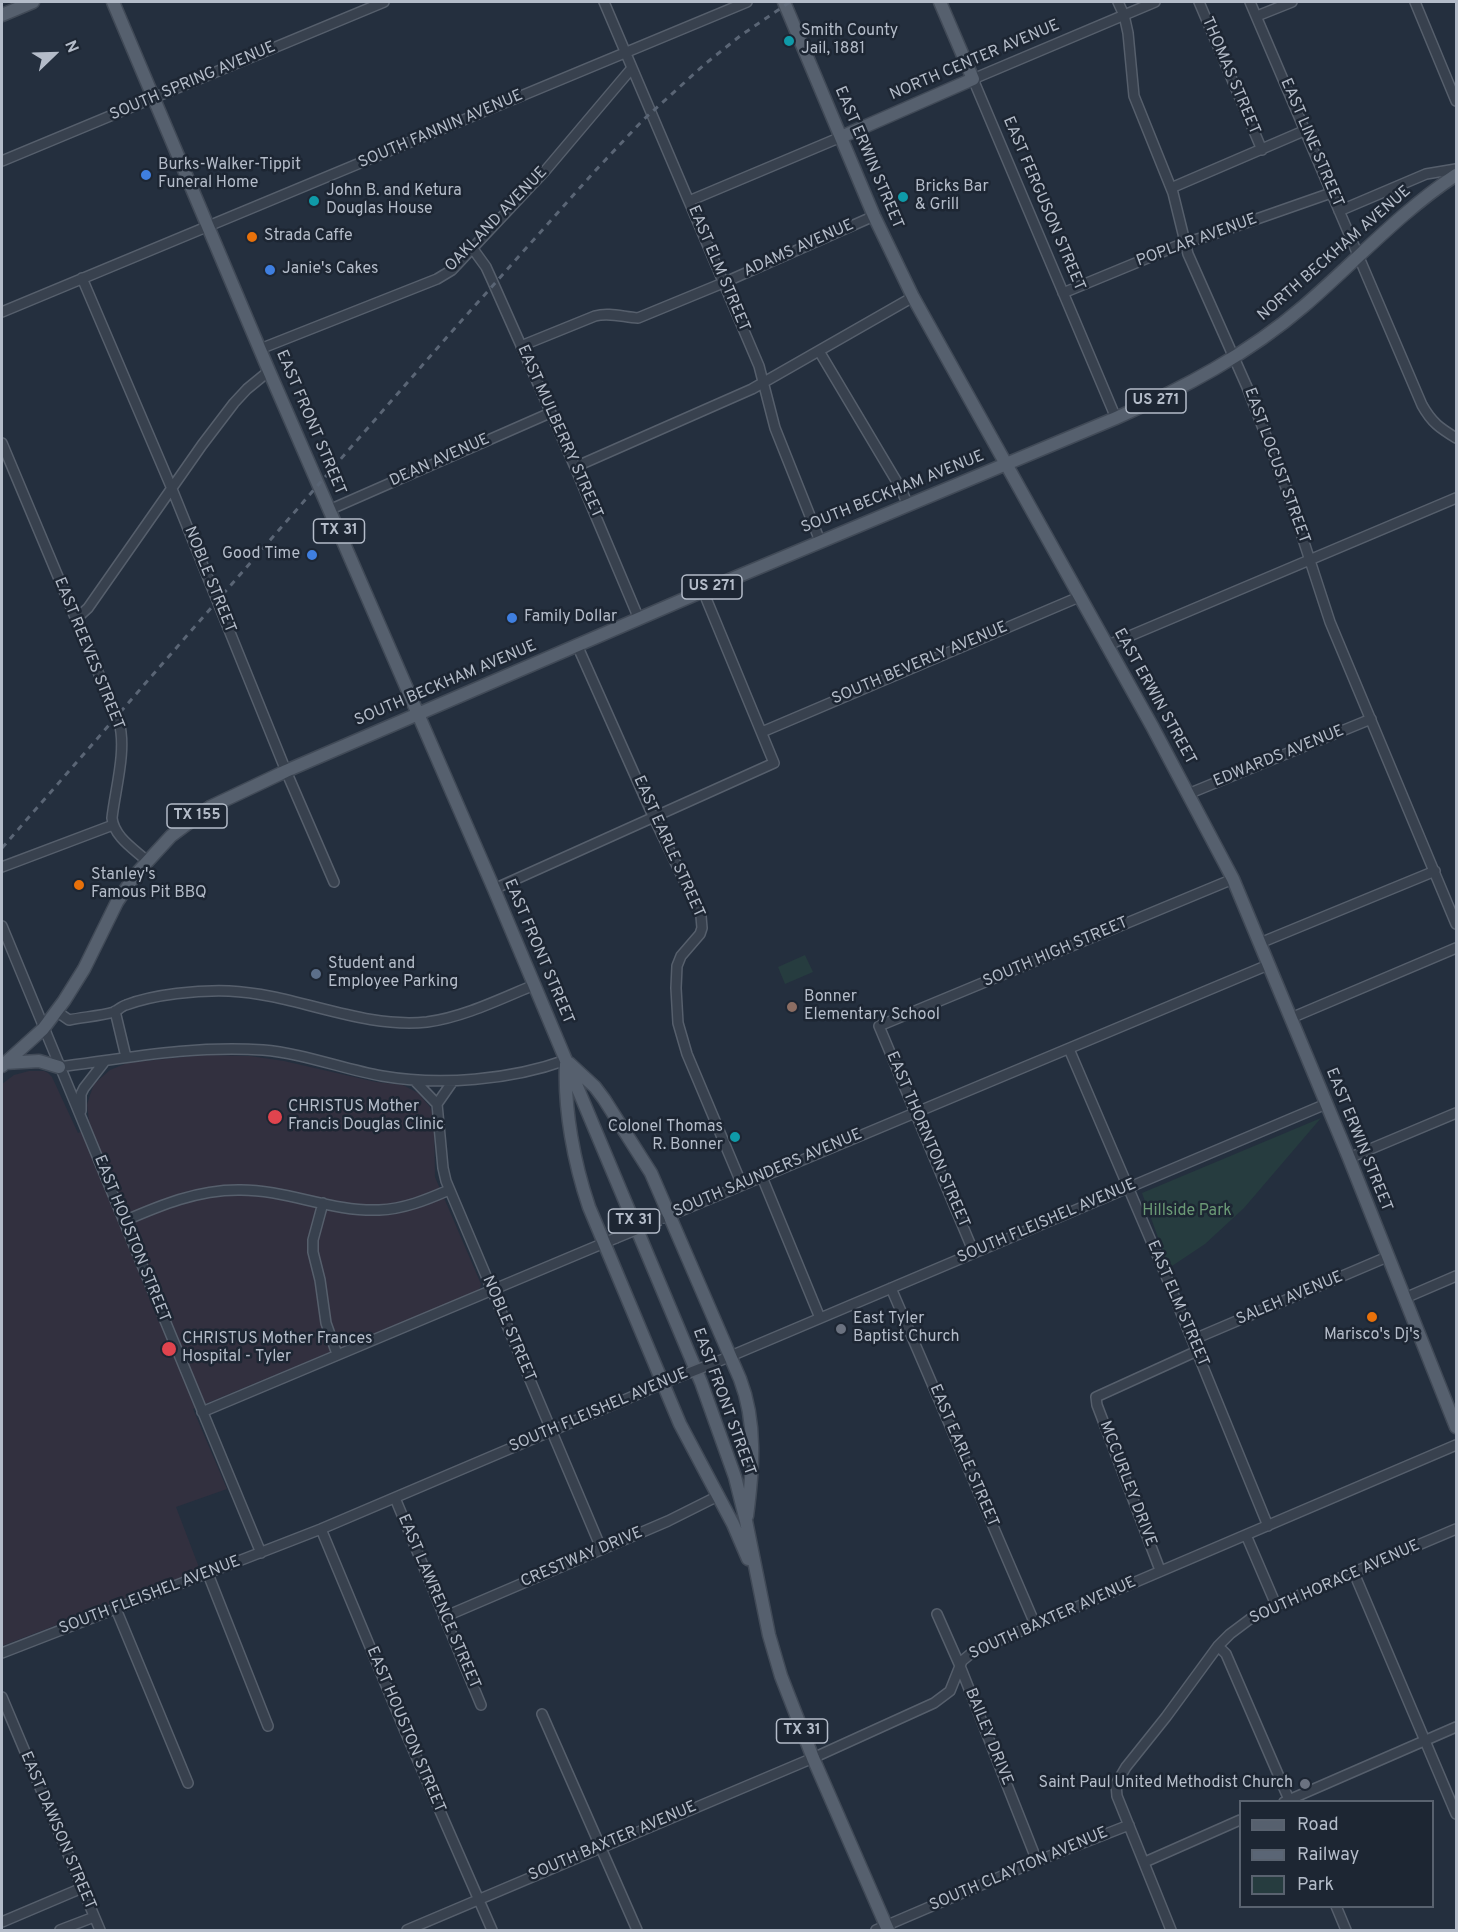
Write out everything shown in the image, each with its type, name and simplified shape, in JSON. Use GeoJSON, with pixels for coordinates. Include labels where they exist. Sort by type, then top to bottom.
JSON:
{"type":"FeatureCollection","features":[{"type":"Feature","properties":{"kind":"main road"},"geometry":{"type":"LineString","coordinates":[[2,15],[33,2]]}},
{"type":"Feature","properties":{"kind":"main road","name":"EAST FRONT STREET"},"geometry":{"type":"LineString","coordinates":[[112,2],[494,889],[701,1382],[725,1446],[746,1521],[769,1635],[781,1676],[883,1929]]}},
{"type":"Feature","properties":{"kind":"main road","name":"EAST ERWIN STREET"},"geometry":{"type":"LineString","coordinates":[[784,2],[874,216],[913,297],[1007,464],[1233,879],[1349,1158],[1456,1427]]}},
{"type":"Feature","properties":{"kind":"main road","name":"EAST FERGUSON STREET"},"geometry":{"type":"LineString","coordinates":[[940,2],[973,80]]}},
{"type":"Feature","properties":{"kind":"main road","name":"NORTH CENTER AVENUE"},"geometry":{"type":"LineString","coordinates":[[841,137],[973,80]]}},
{"type":"Feature","properties":{"kind":"main road","name":"NORTH BECKHAM AVENUE"},"geometry":{"type":"LineString","coordinates":[[1007,464],[1169,394],[1234,358],[1299,310],[1409,209],[1456,175]]}},
{"type":"Feature","properties":{"kind":"main road","name":"SOUTH BECKHAM AVENUE"},"geometry":{"type":"LineString","coordinates":[[3,1064],[43,1029],[56,1011],[84,969],[127,886],[171,836],[202,812],[226,798],[286,771],[577,645],[1007,464]]}},
{"type":"Feature","properties":{"kind":"main road"},"geometry":{"type":"LineString","coordinates":[[3,1064],[27,1060],[39,1061],[59,1068]]}},
{"type":"Feature","properties":{"kind":"main road"},"geometry":{"type":"LineString","coordinates":[[566,1060],[595,1087],[638,1149],[651,1173],[665,1217],[724,1358],[745,1391],[751,1418],[752,1476],[746,1521]]}},
{"type":"Feature","properties":{"kind":"main road"},"geometry":{"type":"LineString","coordinates":[[566,1060],[566,1102],[584,1193],[603,1244],[663,1384],[690,1445],[736,1530],[759,1589]]}},
{"type":"Feature","properties":{"kind":"street","name":"SOUTH SPRING AVENUE"},"geometry":{"type":"LineString","coordinates":[[2,161],[384,2]]}},
{"type":"Feature","properties":{"kind":"street","name":"EAST ELM STREET"},"geometry":{"type":"LineString","coordinates":[[604,2],[764,382],[775,428],[820,541]]}},
{"type":"Feature","properties":{"kind":"street","name":"SOUTH FANNIN AVENUE"},"geometry":{"type":"LineString","coordinates":[[2,312],[747,2]]}},
{"type":"Feature","properties":{"kind":"street","name":"EAST LOCUST STREET"},"geometry":{"type":"LineString","coordinates":[[1118,2],[1128,33],[1134,96],[1171,188],[1184,243],[1247,387],[1287,490],[1330,622],[1456,924]]}},
{"type":"Feature","properties":{"kind":"street","name":"NORTH CENTER AVENUE"},"geometry":{"type":"LineString","coordinates":[[973,80],[1155,2]]}},
{"type":"Feature","properties":{"kind":"street","name":"THOMAS STREET"},"geometry":{"type":"LineString","coordinates":[[1199,2],[1262,150]]}},
{"type":"Feature","properties":{"kind":"street","name":"EAST LINE STREET"},"geometry":{"type":"LineString","coordinates":[[1250,2],[1422,405],[1440,429],[1456,438]]}},
{"type":"Feature","properties":{"kind":"street"},"geometry":{"type":"LineString","coordinates":[[1257,16],[1292,2]]}},
{"type":"Feature","properties":{"kind":"street"},"geometry":{"type":"LineString","coordinates":[[1415,2],[1456,101]]}},
{"type":"Feature","properties":{"kind":"street","name":"OAKLAND AVENUE"},"geometry":{"type":"LineString","coordinates":[[260,349],[437,279],[452,270],[545,171],[632,68]]}},
{"type":"Feature","properties":{"kind":"street","name":"EAST FERGUSON STREET"},"geometry":{"type":"LineString","coordinates":[[973,80],[1116,418]]}},
{"type":"Feature","properties":{"kind":"street"},"geometry":{"type":"LineString","coordinates":[[1171,188],[1306,130]]}},
{"type":"Feature","properties":{"kind":"street"},"geometry":{"type":"LineString","coordinates":[[689,201],[841,137]]}},
{"type":"Feature","properties":{"kind":"street"},"geometry":{"type":"LineString","coordinates":[[1339,211],[1426,174],[1456,169]]}},
{"type":"Feature","properties":{"kind":"street","name":"POPLAR AVENUE"},"geometry":{"type":"LineString","coordinates":[[1063,293],[1184,243],[1332,193]]}},
{"type":"Feature","properties":{"kind":"street","name":"ADAMS AVENUE"},"geometry":{"type":"LineString","coordinates":[[521,346],[607,313],[638,318],[874,216]]}},
{"type":"Feature","properties":{"kind":"street","name":"EAST MULBERRY STREET"},"geometry":{"type":"LineString","coordinates":[[473,249],[489,273],[639,619]]}},
{"type":"Feature","properties":{"kind":"street","name":"NOBLE STREET"},"geometry":{"type":"LineString","coordinates":[[82,278],[172,489],[286,771],[334,882]]}},
{"type":"Feature","properties":{"kind":"street"},"geometry":{"type":"LineString","coordinates":[[575,467],[764,382],[913,297]]}},
{"type":"Feature","properties":{"kind":"street"},"geometry":{"type":"LineString","coordinates":[[819,351],[900,487],[908,505]]}},
{"type":"Feature","properties":{"kind":"street"},"geometry":{"type":"LineString","coordinates":[[76,618],[88,608],[201,446],[234,403],[269,371]]}},
{"type":"Feature","properties":{"kind":"street","name":"DEAN AVENUE"},"geometry":{"type":"LineString","coordinates":[[329,510],[550,413]]}},
{"type":"Feature","properties":{"kind":"street","name":"EAST REEVES STREET"},"geometry":{"type":"LineString","coordinates":[[2,443],[121,730],[113,825]]}},
{"type":"Feature","properties":{"kind":"street"},"geometry":{"type":"LineString","coordinates":[[1106,646],[1456,498]]}},
{"type":"Feature","properties":{"kind":"street"},"geometry":{"type":"LineString","coordinates":[[494,889],[774,763],[703,591]]}},
{"type":"Feature","properties":{"kind":"street","name":"SOUTH BEVERLY AVENUE"},"geometry":{"type":"LineString","coordinates":[[762,732],[1079,597]]}},
{"type":"Feature","properties":{"kind":"street","name":"EAST EARLE STREET"},"geometry":{"type":"LineString","coordinates":[[577,645],[653,816],[699,911],[702,923],[700,934],[681,956],[677,966],[680,1033],[689,1060],[742,1185]]}},
{"type":"Feature","properties":{"kind":"street","name":"EDWARDS AVENUE"},"geometry":{"type":"LineString","coordinates":[[1188,794],[1371,719]]}},
{"type":"Feature","properties":{"kind":"street"},"geometry":{"type":"LineString","coordinates":[[2,867],[113,825],[122,839],[147,861]]}},
{"type":"Feature","properties":{"kind":"street"},"geometry":{"type":"LineString","coordinates":[[1260,942],[1435,871]]}},
{"type":"Feature","properties":{"kind":"street","name":"SOUTH HIGH STREET"},"geometry":{"type":"LineString","coordinates":[[879,1026],[1233,879]]}},
{"type":"Feature","properties":{"kind":"street","name":"EAST HOUSTON STREET"},"geometry":{"type":"LineString","coordinates":[[2,926],[261,1553]]}},
{"type":"Feature","properties":{"kind":"street"},"geometry":{"type":"LineString","coordinates":[[1291,1018],[1456,948]]}},
{"type":"Feature","properties":{"kind":"street","name":"SOUTH SAUNDERS AVENUE"},"geometry":{"type":"LineString","coordinates":[[202,1412],[1268,965]]}},
{"type":"Feature","properties":{"kind":"street"},"geometry":{"type":"LineString","coordinates":[[56,1011],[69,1020],[115,1011],[124,1005],[176,994],[227,991],[264,995],[369,1018],[426,1022],[466,1013],[534,986]]}},
{"type":"Feature","properties":{"kind":"street"},"geometry":{"type":"LineString","coordinates":[[115,1011],[126,1057]]}},
{"type":"Feature","properties":{"kind":"street","name":"EAST THORNTON STREET"},"geometry":{"type":"LineString","coordinates":[[879,1026],[974,1253]]}},
{"type":"Feature","properties":{"kind":"street"},"geometry":{"type":"LineString","coordinates":[[59,1068],[126,1057],[202,1049],[264,1050],[383,1076],[453,1081],[547,1067],[566,1060]]}},
{"type":"Feature","properties":{"kind":"street","name":"EAST ELM STREET"},"geometry":{"type":"LineString","coordinates":[[1069,1049],[1269,1526]]}},
{"type":"Feature","properties":{"kind":"street"},"geometry":{"type":"LineString","coordinates":[[81,1117],[81,1094],[105,1061]]}},
{"type":"Feature","properties":{"kind":"street"},"geometry":{"type":"LineString","coordinates":[[414,1080],[437,1104],[453,1081]]}},
{"type":"Feature","properties":{"kind":"street","name":"NOBLE STREET"},"geometry":{"type":"LineString","coordinates":[[437,1104],[443,1168],[449,1190],[601,1548]]}},
{"type":"Feature","properties":{"kind":"street","name":"SOUTH FLEISHEL AVENUE"},"geometry":{"type":"LineString","coordinates":[[2,1653],[208,1574],[395,1498],[1326,1104]]}},
{"type":"Feature","properties":{"kind":"street"},"geometry":{"type":"LineString","coordinates":[[1349,1158],[1456,1113]]}},
{"type":"Feature","properties":{"kind":"street"},"geometry":{"type":"LineString","coordinates":[[762,1177],[820,1318]]}},
{"type":"Feature","properties":{"kind":"street"},"geometry":{"type":"LineString","coordinates":[[124,1221],[176,1200],[225,1190],[263,1191],[368,1210],[414,1205],[449,1190]]}},
{"type":"Feature","properties":{"kind":"street"},"geometry":{"type":"LineString","coordinates":[[323,1203],[313,1240],[313,1252],[320,1276],[328,1330],[337,1354]]}},
{"type":"Feature","properties":{"kind":"street","name":"SALEH AVENUE"},"geometry":{"type":"LineString","coordinates":[[1192,1340],[1388,1257]]}},
{"type":"Feature","properties":{"kind":"street"},"geometry":{"type":"LineString","coordinates":[[1405,1298],[1456,1276]]}},
{"type":"Feature","properties":{"kind":"street","name":"EAST EARLE STREET"},"geometry":{"type":"LineString","coordinates":[[891,1288],[1035,1624]]}},
{"type":"Feature","properties":{"kind":"street","name":"MCCURLEY DRIVE"},"geometry":{"type":"LineString","coordinates":[[1160,1570],[1097,1405],[1096,1397],[1197,1351]]}},
{"type":"Feature","properties":{"kind":"street","name":"SOUTH BAXTER AVENUE"},"geometry":{"type":"LineString","coordinates":[[407,1930],[813,1758],[939,1700],[950,1691],[965,1657],[974,1651],[1456,1445]]}},
{"type":"Feature","properties":{"kind":"street","name":"CRESTWAY DRIVE"},"geometry":{"type":"LineString","coordinates":[[444,1617],[668,1521],[718,1496]]}},
{"type":"Feature","properties":{"kind":"street","name":"EAST LAWRENCE STREET"},"geometry":{"type":"LineString","coordinates":[[395,1498],[481,1705]]}},
{"type":"Feature","properties":{"kind":"street","name":"EAST HOUSTON STREET"},"geometry":{"type":"LineString","coordinates":[[321,1528],[405,1731],[492,1930]]}},
{"type":"Feature","properties":{"kind":"street","name":"SOUTH HORACE AVENUE"},"geometry":{"type":"LineString","coordinates":[[1129,1825],[1117,1796],[1116,1784],[1126,1767],[1218,1646],[1230,1634],[1250,1619],[1276,1605],[1456,1529]]}},
{"type":"Feature","properties":{"kind":"street"},"geometry":{"type":"LineString","coordinates":[[1246,1536],[1276,1605]]}},
{"type":"Feature","properties":{"kind":"street"},"geometry":{"type":"LineString","coordinates":[[1354,1573],[1456,1814]]}},
{"type":"Feature","properties":{"kind":"street"},"geometry":{"type":"LineString","coordinates":[[208,1574],[268,1726]]}},
{"type":"Feature","properties":{"kind":"street"},"geometry":{"type":"LineString","coordinates":[[116,1609],[188,1783]]}},
{"type":"Feature","properties":{"kind":"street","name":"BAILEY DRIVE"},"geometry":{"type":"LineString","coordinates":[[937,1614],[1037,1860]]}},
{"type":"Feature","properties":{"kind":"street"},"geometry":{"type":"LineString","coordinates":[[1218,1646],[1226,1654],[1288,1800]]}},
{"type":"Feature","properties":{"kind":"street","name":"EAST DAWSON STREET"},"geometry":{"type":"LineString","coordinates":[[2,1697],[100,1930]]}},
{"type":"Feature","properties":{"kind":"street"},"geometry":{"type":"LineString","coordinates":[[542,1714],[637,1930]]}},
{"type":"Feature","properties":{"kind":"street"},"geometry":{"type":"LineString","coordinates":[[1290,1800],[1456,1727]]}},
{"type":"Feature","properties":{"kind":"street"},"geometry":{"type":"LineString","coordinates":[[1145,1862],[1239,1820]]}},
{"type":"Feature","properties":{"kind":"street"},"geometry":{"type":"LineString","coordinates":[[1129,1825],[1171,1930]]}},
{"type":"Feature","properties":{"kind":"street","name":"SOUTH CLAYTON AVENUE"},"geometry":{"type":"LineString","coordinates":[[883,1929],[1037,1860],[1129,1825]]}},
{"type":"Feature","properties":{"kind":"street"},"geometry":{"type":"LineString","coordinates":[[2,1922],[82,1888]]}},
{"type":"Feature","properties":{"kind":"street"},"geometry":{"type":"LineString","coordinates":[[1337,1908],[1346,1930]]}},
{"type":"Feature","properties":{"kind":"street"},"geometry":{"type":"LineString","coordinates":[[60,1930],[94,1917]]}},
{"type":"Feature","properties":{"kind":"shaded area","name":"CHRISTUS Mother Frances Hospital - Tyler"},"geometry":{"type":"Polygon","coordinates":[[[202,1055],[250,1056],[284,1061],[376,1082],[403,1085],[418,1093],[430,1107],[434,1118],[435,1177],[481,1284],[480,1288],[193,1409],[227,1489],[176,1507],[200,1570],[2,1646],[2,1084],[14,1075],[29,1071],[48,1073],[78,1133],[90,1128],[87,1105],[90,1095],[94,1084],[110,1070],[127,1063],[202,1055]]]}},
{"type":"Feature","properties":{"kind":"green space"},"geometry":{"type":"Polygon","coordinates":[[[805,955],[813,972],[785,984],[778,967],[805,955]]]}},
{"type":"Feature","properties":{"kind":"green space","name":"Hillside Park"},"geometry":{"type":"Polygon","coordinates":[[[1321,1118],[1244,1208],[1205,1244],[1169,1268],[1142,1193],[1321,1118]]]}},
{"type":"Feature","properties":{"kind":"railway"},"geometry":{"type":"LineString","coordinates":[[2,848],[447,337],[594,172],[643,120],[705,64],[740,36],[790,2]]}},
{"type":"Feature","properties":{"kind":"place","name":"Smith County Jail, 1881"},"geometry":{"type":"Point","coordinates":[789,41]}},
{"type":"Feature","properties":{"kind":"place","name":"Burks-Walker-Tippit Funeral Home"},"geometry":{"type":"Point","coordinates":[146,175]}},
{"type":"Feature","properties":{"kind":"place","name":"Bricks Bar & Grill"},"geometry":{"type":"Point","coordinates":[903,197]}},
{"type":"Feature","properties":{"kind":"place","name":"John B. and Ketura Douglas House"},"geometry":{"type":"Point","coordinates":[314,201]}},
{"type":"Feature","properties":{"kind":"place","name":"Strada Caffe"},"geometry":{"type":"Point","coordinates":[252,237]}},
{"type":"Feature","properties":{"kind":"place","name":"Janie's Cakes"},"geometry":{"type":"Point","coordinates":[270,270]}},
{"type":"Feature","properties":{"kind":"place","name":"Good Time"},"geometry":{"type":"Point","coordinates":[312,555]}},
{"type":"Feature","properties":{"kind":"place","name":"Family Dollar"},"geometry":{"type":"Point","coordinates":[512,618]}},
{"type":"Feature","properties":{"kind":"place","name":"Stanley's Famous Pit BBQ"},"geometry":{"type":"Point","coordinates":[79,885]}},
{"type":"Feature","properties":{"kind":"place","name":"Student and Employee Parking"},"geometry":{"type":"Point","coordinates":[316,974]}},
{"type":"Feature","properties":{"kind":"place","name":"Bonner Elementary School"},"geometry":{"type":"Point","coordinates":[792,1007]}},
{"type":"Feature","properties":{"kind":"place","name":"CHRISTUS Mother Francis Douglas Clinic"},"geometry":{"type":"Point","coordinates":[275,1117]}},
{"type":"Feature","properties":{"kind":"place","name":"Colonel Thomas R. Bonner"},"geometry":{"type":"Point","coordinates":[735,1137]}},
{"type":"Feature","properties":{"kind":"place","name":"Marisco's Dj's"},"geometry":{"type":"Point","coordinates":[1372,1317]}},
{"type":"Feature","properties":{"kind":"place","name":"East Tyler Baptist Church"},"geometry":{"type":"Point","coordinates":[841,1329]}},
{"type":"Feature","properties":{"kind":"place","name":"CHRISTUS Mother Frances Hospital - Tyler"},"geometry":{"type":"Point","coordinates":[169,1349]}},
{"type":"Feature","properties":{"kind":"place","name":"Saint Paul United Methodist Church"},"geometry":{"type":"Point","coordinates":[1305,1784]}}]}
